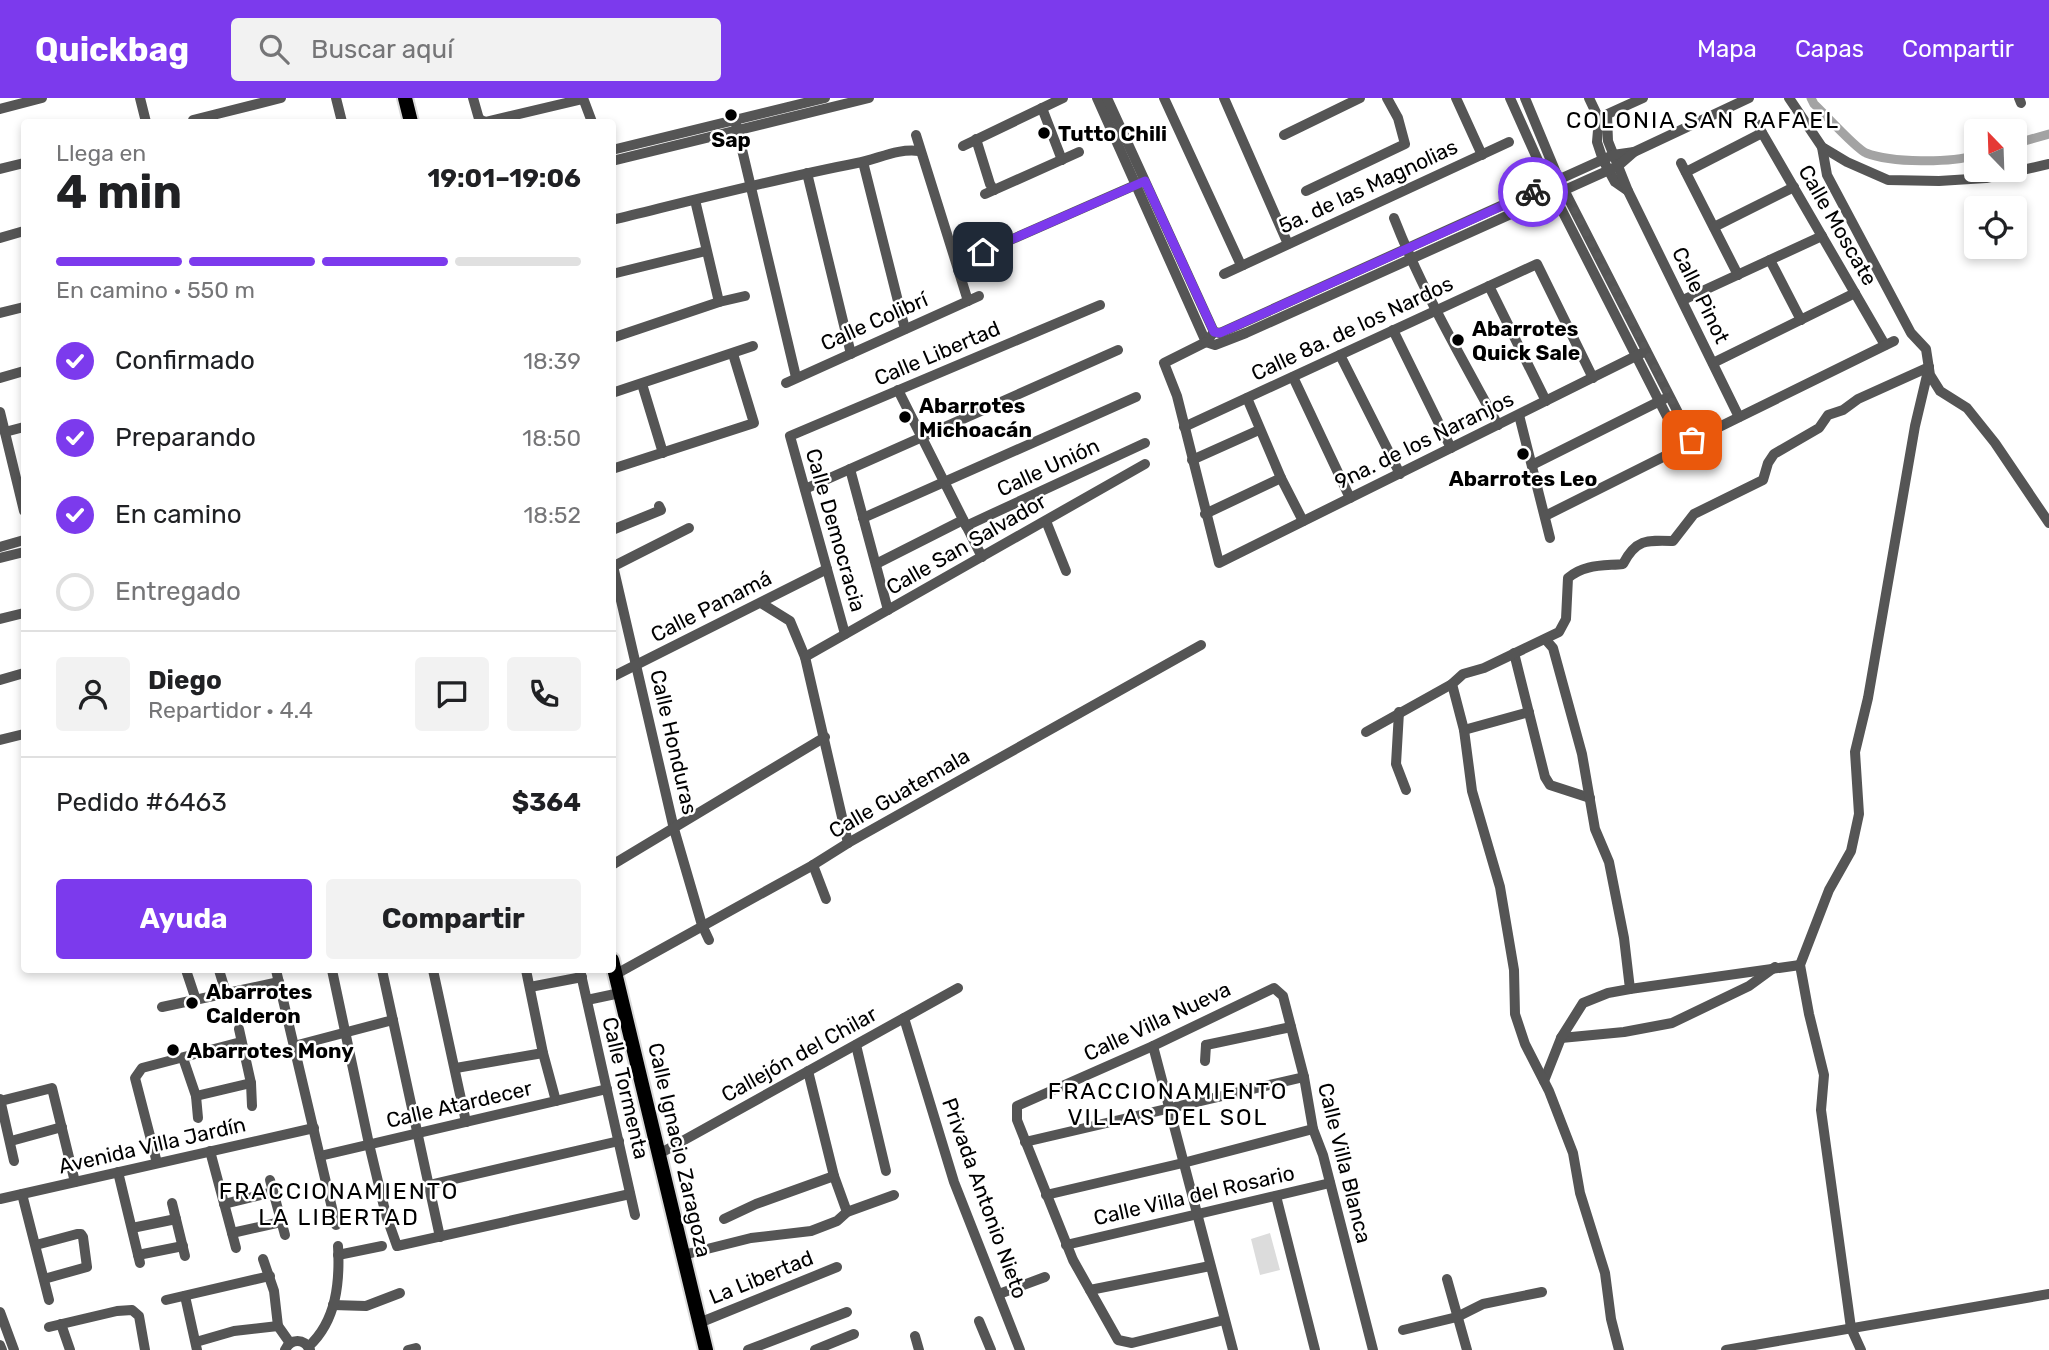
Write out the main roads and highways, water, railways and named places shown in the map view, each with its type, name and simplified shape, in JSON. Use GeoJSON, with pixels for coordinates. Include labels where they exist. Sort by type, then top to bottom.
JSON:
{"type":"FeatureCollection","features":[{"type":"Feature","properties":{"kind":"main road"},"geometry":{"type":"LineString","coordinates":[[405,98],[410,119]]}},
{"type":"Feature","properties":{"kind":"main road","name":"Calle Ignacio Zaragoza"},"geometry":{"type":"LineString","coordinates":[[617,978],[706,1350]]}},
{"type":"Feature","properties":{"kind":"waterway"},"geometry":{"type":"LineString","coordinates":[[1811,98],[1814,104],[1866,153],[1890,159],[1921,161],[1964,158]]}},
{"type":"Feature","properties":{"kind":"waterway"},"geometry":{"type":"LineString","coordinates":[[2027,140],[2049,134]]}},
{"type":"Feature","properties":{"kind":"place","name":"Sap"},"geometry":{"type":"Point","coordinates":[731,115]}},
{"type":"Feature","properties":{"kind":"place","name":"Tutto Chili"},"geometry":{"type":"Point","coordinates":[1044,133]}},
{"type":"Feature","properties":{"kind":"place","name":"Abarrotes Quick Sale"},"geometry":{"type":"Point","coordinates":[1458,340]}},
{"type":"Feature","properties":{"kind":"place","name":"Abarrotes Michoacán"},"geometry":{"type":"Point","coordinates":[905,417]}},
{"type":"Feature","properties":{"kind":"place","name":"Abarrotes Leo"},"geometry":{"type":"Point","coordinates":[1523,454]}},
{"type":"Feature","properties":{"kind":"place","name":"Abarrotes Calderon"},"geometry":{"type":"Point","coordinates":[192,1003]}},
{"type":"Feature","properties":{"kind":"place","name":"Abarrotes Mony"},"geometry":{"type":"Point","coordinates":[173,1050]}},
{"type":"Feature","properties":{"kind":"district","name":"COLONIA SAN RAFAEL"},"geometry":{"type":"Point","coordinates":[1703,120]}},
{"type":"Feature","properties":{"kind":"district","name":"FRACCIONAMIENTO VILLAS DEL SOL"},"geometry":{"type":"Point","coordinates":[1168,1104]}},
{"type":"Feature","properties":{"kind":"district","name":"FRACCIONAMIENTO LA LIBERTAD"},"geometry":{"type":"Point","coordinates":[339,1204]}}]}
